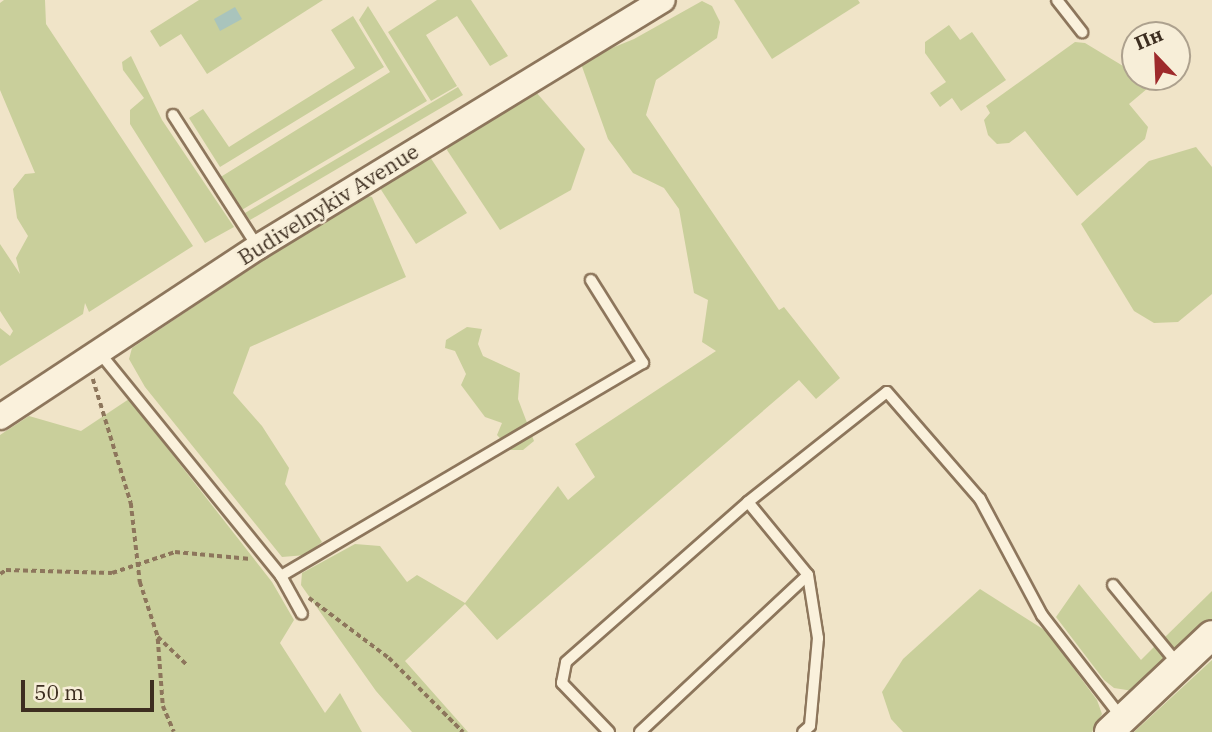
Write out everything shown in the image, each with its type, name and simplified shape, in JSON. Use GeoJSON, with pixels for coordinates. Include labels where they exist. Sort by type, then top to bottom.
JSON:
{"type":"FeatureCollection","features":[{"type":"Feature","properties":{"kind":"main road"},"geometry":{"type":"LineString","coordinates":[[1116,725],[1212,635]]}},
{"type":"Feature","properties":{"kind":"street","name":"Budivelnykiv Avenue"},"geometry":{"type":"LineString","coordinates":[[0,417],[258,247],[662,0]]}},
{"type":"Feature","properties":{"kind":"lane"},"geometry":{"type":"LineString","coordinates":[[1057,0],[1082,32]]}},
{"type":"Feature","properties":{"kind":"lane"},"geometry":{"type":"LineString","coordinates":[[173,115],[258,247]]}},
{"type":"Feature","properties":{"kind":"lane"},"geometry":{"type":"LineString","coordinates":[[281,576],[643,363],[591,281]]}},
{"type":"Feature","properties":{"kind":"lane"},"geometry":{"type":"LineString","coordinates":[[93,355],[281,576],[302,614]]}},
{"type":"Feature","properties":{"kind":"lane"},"geometry":{"type":"LineString","coordinates":[[609,732],[562,683],[566,662],[748,502],[887,392],[980,499],[1042,615],[1116,725]]}},
{"type":"Feature","properties":{"kind":"lane"},"geometry":{"type":"LineString","coordinates":[[748,502],[808,575],[818,638],[810,726],[803,732]]}},
{"type":"Feature","properties":{"kind":"lane"},"geometry":{"type":"LineString","coordinates":[[640,732],[808,575]]}},
{"type":"Feature","properties":{"kind":"lane"},"geometry":{"type":"LineString","coordinates":[[1113,585],[1179,666]]}},
{"type":"Feature","properties":{"kind":"path"},"geometry":{"type":"LineString","coordinates":[[93,355],[131,503],[138,564],[158,637],[163,706],[174,732]]}},
{"type":"Feature","properties":{"kind":"path"},"geometry":{"type":"LineString","coordinates":[[0,574],[6,570],[111,573],[176,552],[252,559],[281,576],[389,658],[463,732]]}},
{"type":"Feature","properties":{"kind":"path"},"geometry":{"type":"LineString","coordinates":[[158,637],[188,666]]}},
{"type":"Feature","properties":{"kind":"green space"},"geometry":{"type":"Polygon","coordinates":[[[4,0],[45,0],[46,24],[193,246],[89,312],[85,303],[83,314],[0,366],[0,328],[10,336],[13,331],[0,311],[0,244],[20,274],[16,258],[28,236],[17,218],[13,189],[25,174],[35,173],[0,90],[0,3],[4,0]]]}},
{"type":"Feature","properties":{"kind":"green space"},"geometry":{"type":"Polygon","coordinates":[[[199,0],[323,0],[207,74],[181,34],[160,47],[150,31],[199,0]]]}},
{"type":"Feature","properties":{"kind":"green space"},"geometry":{"type":"Polygon","coordinates":[[[437,0],[471,0],[508,56],[490,66],[457,16],[426,35],[457,86],[431,101],[388,32],[437,0]]]}},
{"type":"Feature","properties":{"kind":"green space"},"geometry":{"type":"Polygon","coordinates":[[[734,0],[858,0],[860,3],[772,59],[734,0]]]}},
{"type":"Feature","properties":{"kind":"green space"},"geometry":{"type":"Polygon","coordinates":[[[702,1],[712,6],[720,22],[717,38],[656,80],[646,115],[779,310],[784,307],[840,378],[816,399],[799,380],[497,640],[465,604],[405,661],[468,732],[412,732],[376,691],[301,585],[302,573],[355,544],[380,546],[407,582],[417,575],[465,603],[558,486],[568,500],[595,477],[575,444],[716,351],[702,342],[708,300],[694,293],[679,209],[664,188],[633,173],[608,139],[580,61],[634,39],[702,1]]]}},
{"type":"Feature","properties":{"kind":"green space"},"geometry":{"type":"Polygon","coordinates":[[[368,6],[427,101],[240,211],[219,178],[390,72],[359,20],[368,6]]]}},
{"type":"Feature","properties":{"kind":"green space"},"geometry":{"type":"Polygon","coordinates":[[[353,16],[384,67],[220,167],[189,118],[203,109],[229,147],[355,68],[331,30],[353,16]]]}},
{"type":"Feature","properties":{"kind":"green space"},"geometry":{"type":"Polygon","coordinates":[[[949,25],[960,40],[972,32],[1006,80],[961,111],[952,98],[940,107],[930,93],[946,82],[925,53],[925,42],[949,25]]]}},
{"type":"Feature","properties":{"kind":"green space"},"geometry":{"type":"Polygon","coordinates":[[[1075,42],[1085,43],[1121,65],[1121,91],[1144,91],[1129,104],[1148,127],[1145,139],[1077,196],[1025,131],[1009,143],[997,144],[988,135],[984,120],[990,113],[986,106],[1075,42]]]}},
{"type":"Feature","properties":{"kind":"green space"},"geometry":{"type":"Polygon","coordinates":[[[131,56],[162,120],[234,227],[205,243],[130,124],[130,110],[144,98],[123,70],[122,62],[131,56]]]}},
{"type":"Feature","properties":{"kind":"green space"},"geometry":{"type":"Polygon","coordinates":[[[458,87],[463,95],[250,220],[245,213],[458,87]]]}},
{"type":"Feature","properties":{"kind":"green space"},"geometry":{"type":"Polygon","coordinates":[[[536,92],[585,149],[571,190],[500,230],[447,150],[449,140],[536,92]]]}},
{"type":"Feature","properties":{"kind":"green space"},"geometry":{"type":"Polygon","coordinates":[[[1196,147],[1212,167],[1212,294],[1178,322],[1154,323],[1134,311],[1081,224],[1149,161],[1196,147]]]}},
{"type":"Feature","properties":{"kind":"green space"},"geometry":{"type":"Polygon","coordinates":[[[428,154],[467,213],[416,244],[378,185],[428,154]]]}},
{"type":"Feature","properties":{"kind":"green space"},"geometry":{"type":"Polygon","coordinates":[[[362,194],[372,197],[406,277],[250,347],[233,393],[262,426],[289,468],[285,484],[322,542],[306,555],[282,557],[145,387],[129,359],[132,348],[362,194]]]}},
{"type":"Feature","properties":{"kind":"green space"},"geometry":{"type":"Polygon","coordinates":[[[467,327],[482,329],[478,344],[483,356],[520,373],[518,399],[534,441],[523,450],[511,450],[497,435],[502,423],[485,417],[461,385],[466,374],[455,351],[445,348],[446,340],[467,327]]]}},
{"type":"Feature","properties":{"kind":"green space"},"geometry":{"type":"Polygon","coordinates":[[[129,399],[272,582],[294,620],[280,643],[325,713],[340,693],[362,732],[0,732],[0,435],[29,416],[81,431],[129,399]]]}},
{"type":"Feature","properties":{"kind":"green space"},"geometry":{"type":"Polygon","coordinates":[[[1079,584],[1141,660],[1158,643],[1167,658],[1133,691],[1114,688],[1104,680],[1056,617],[1079,584]]]}},
{"type":"Feature","properties":{"kind":"green space"},"geometry":{"type":"Polygon","coordinates":[[[980,589],[1046,631],[1097,700],[1102,714],[1092,732],[903,732],[891,719],[882,692],[903,659],[980,589]]]}},
{"type":"Feature","properties":{"kind":"green space"},"geometry":{"type":"Polygon","coordinates":[[[1212,591],[1212,619],[1172,651],[1162,640],[1212,591]]]}},
{"type":"Feature","properties":{"kind":"green space"},"geometry":{"type":"Polygon","coordinates":[[[1212,660],[1212,732],[1134,732],[1212,660]]]}},
{"type":"Feature","properties":{"kind":"water"},"geometry":{"type":"Polygon","coordinates":[[[235,7],[242,19],[220,31],[214,19],[235,7]]]}}]}
